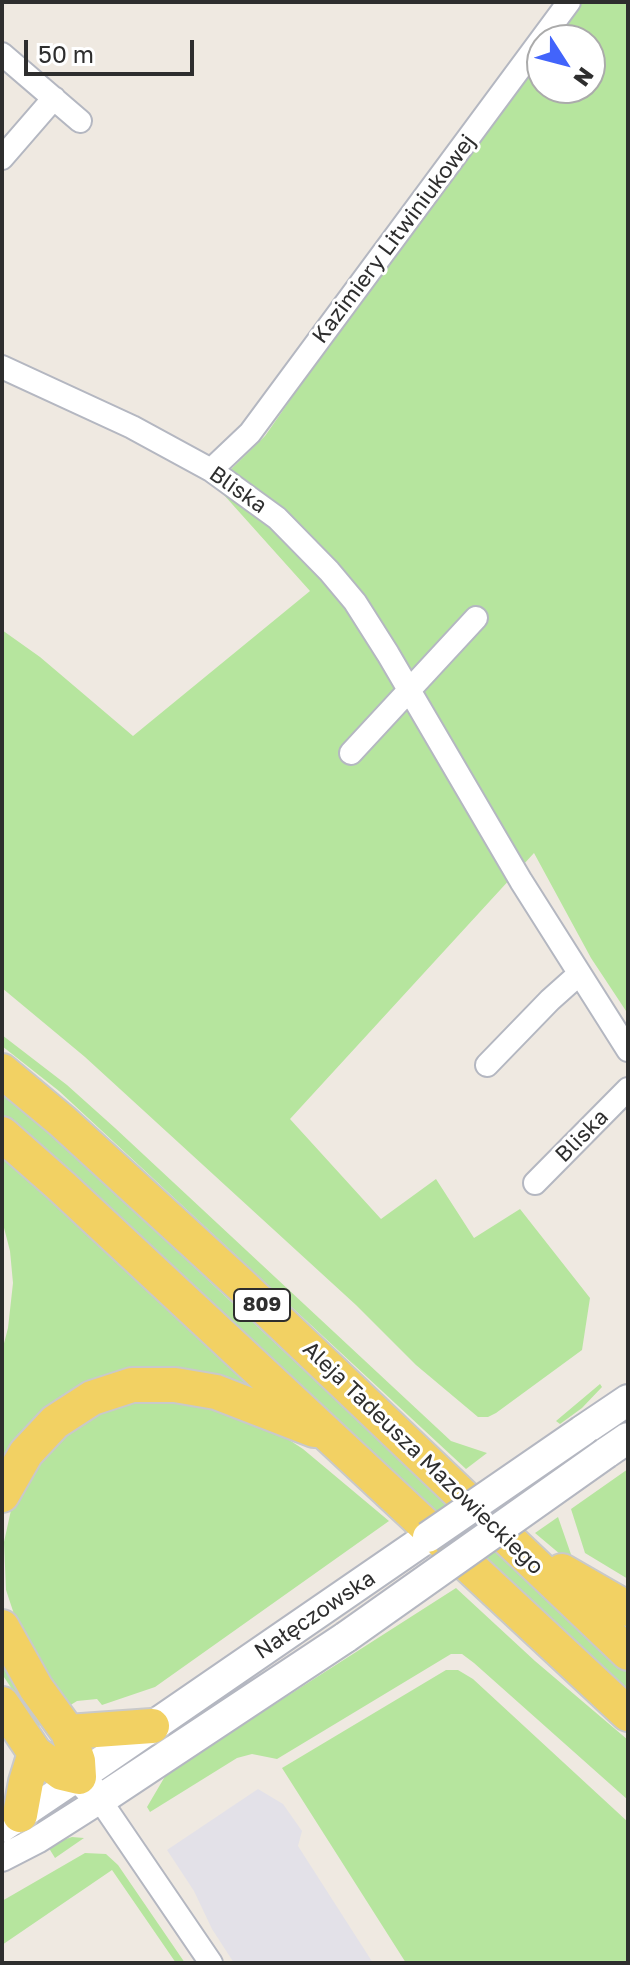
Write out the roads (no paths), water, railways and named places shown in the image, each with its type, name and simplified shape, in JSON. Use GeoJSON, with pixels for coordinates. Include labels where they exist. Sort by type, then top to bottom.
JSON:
{"type":"FeatureCollection","features":[{"type":"Feature","properties":{"kind":"main road","name":"Aleja Tadeusza Mazowieckiego"},"geometry":{"type":"LineString","coordinates":[[2,1071],[62,1121],[240,1284],[628,1653]]}},
{"type":"Feature","properties":{"kind":"main road","name":"Aleja Tadeusza Mazowieckiego"},"geometry":{"type":"LineString","coordinates":[[2,1134],[628,1714]]}},
{"type":"Feature","properties":{"kind":"main road"},"geometry":{"type":"LineString","coordinates":[[2,1495],[26,1453],[55,1422],[92,1398],[132,1385],[152,1383],[216,1392],[330,1435]]}},
{"type":"Feature","properties":{"kind":"main road","name":"Nałęczowska"},"geometry":{"type":"LineString","coordinates":[[90,1788],[152,1726],[628,1400]]}},
{"type":"Feature","properties":{"kind":"main road","name":"Nałęczowska"},"geometry":{"type":"LineString","coordinates":[[90,1788],[346,1637],[617,1445]]}},
{"type":"Feature","properties":{"kind":"main road"},"geometry":{"type":"LineString","coordinates":[[515,1547],[628,1609]]}},
{"type":"Feature","properties":{"kind":"main road"},"geometry":{"type":"LineString","coordinates":[[2,1627],[36,1688],[68,1732],[90,1788]]}},
{"type":"Feature","properties":{"kind":"main road"},"geometry":{"type":"LineString","coordinates":[[2,1704],[35,1753],[90,1788]]}},
{"type":"Feature","properties":{"kind":"main road"},"geometry":{"type":"LineString","coordinates":[[68,1732],[152,1726]]}},
{"type":"Feature","properties":{"kind":"main road"},"geometry":{"type":"LineString","coordinates":[[11,1822],[35,1753]]}},
{"type":"Feature","properties":{"kind":"street","name":"Kazimiery Litwiniukowej"},"geometry":{"type":"LineString","coordinates":[[211,470],[250,433],[569,2]]}},
{"type":"Feature","properties":{"kind":"street"},"geometry":{"type":"LineString","coordinates":[[2,54],[80,121]]}},
{"type":"Feature","properties":{"kind":"street"},"geometry":{"type":"LineString","coordinates":[[2,158],[54,98]]}},
{"type":"Feature","properties":{"kind":"street","name":"Bliska"},"geometry":{"type":"LineString","coordinates":[[2,367],[132,427],[211,470],[277,518],[329,571],[355,602],[410,690],[578,975],[628,1050]]}},
{"type":"Feature","properties":{"kind":"street"},"geometry":{"type":"LineString","coordinates":[[351,753],[476,618]]}},
{"type":"Feature","properties":{"kind":"street"},"geometry":{"type":"LineString","coordinates":[[487,1065],[578,975]]}},
{"type":"Feature","properties":{"kind":"street","name":"Bliska"},"geometry":{"type":"LineString","coordinates":[[535,1183],[628,1089]]}},
{"type":"Feature","properties":{"kind":"street"},"geometry":{"type":"LineString","coordinates":[[90,1788],[211,1963]]}},
{"type":"Feature","properties":{"kind":"street","name":"Nałęczowska"},"geometry":{"type":"LineString","coordinates":[[11,1822],[90,1788]]}},
{"type":"Feature","properties":{"kind":"street","name":"Nałęczowska"},"geometry":{"type":"LineString","coordinates":[[2,1858],[37,1840],[90,1788]]}}]}
